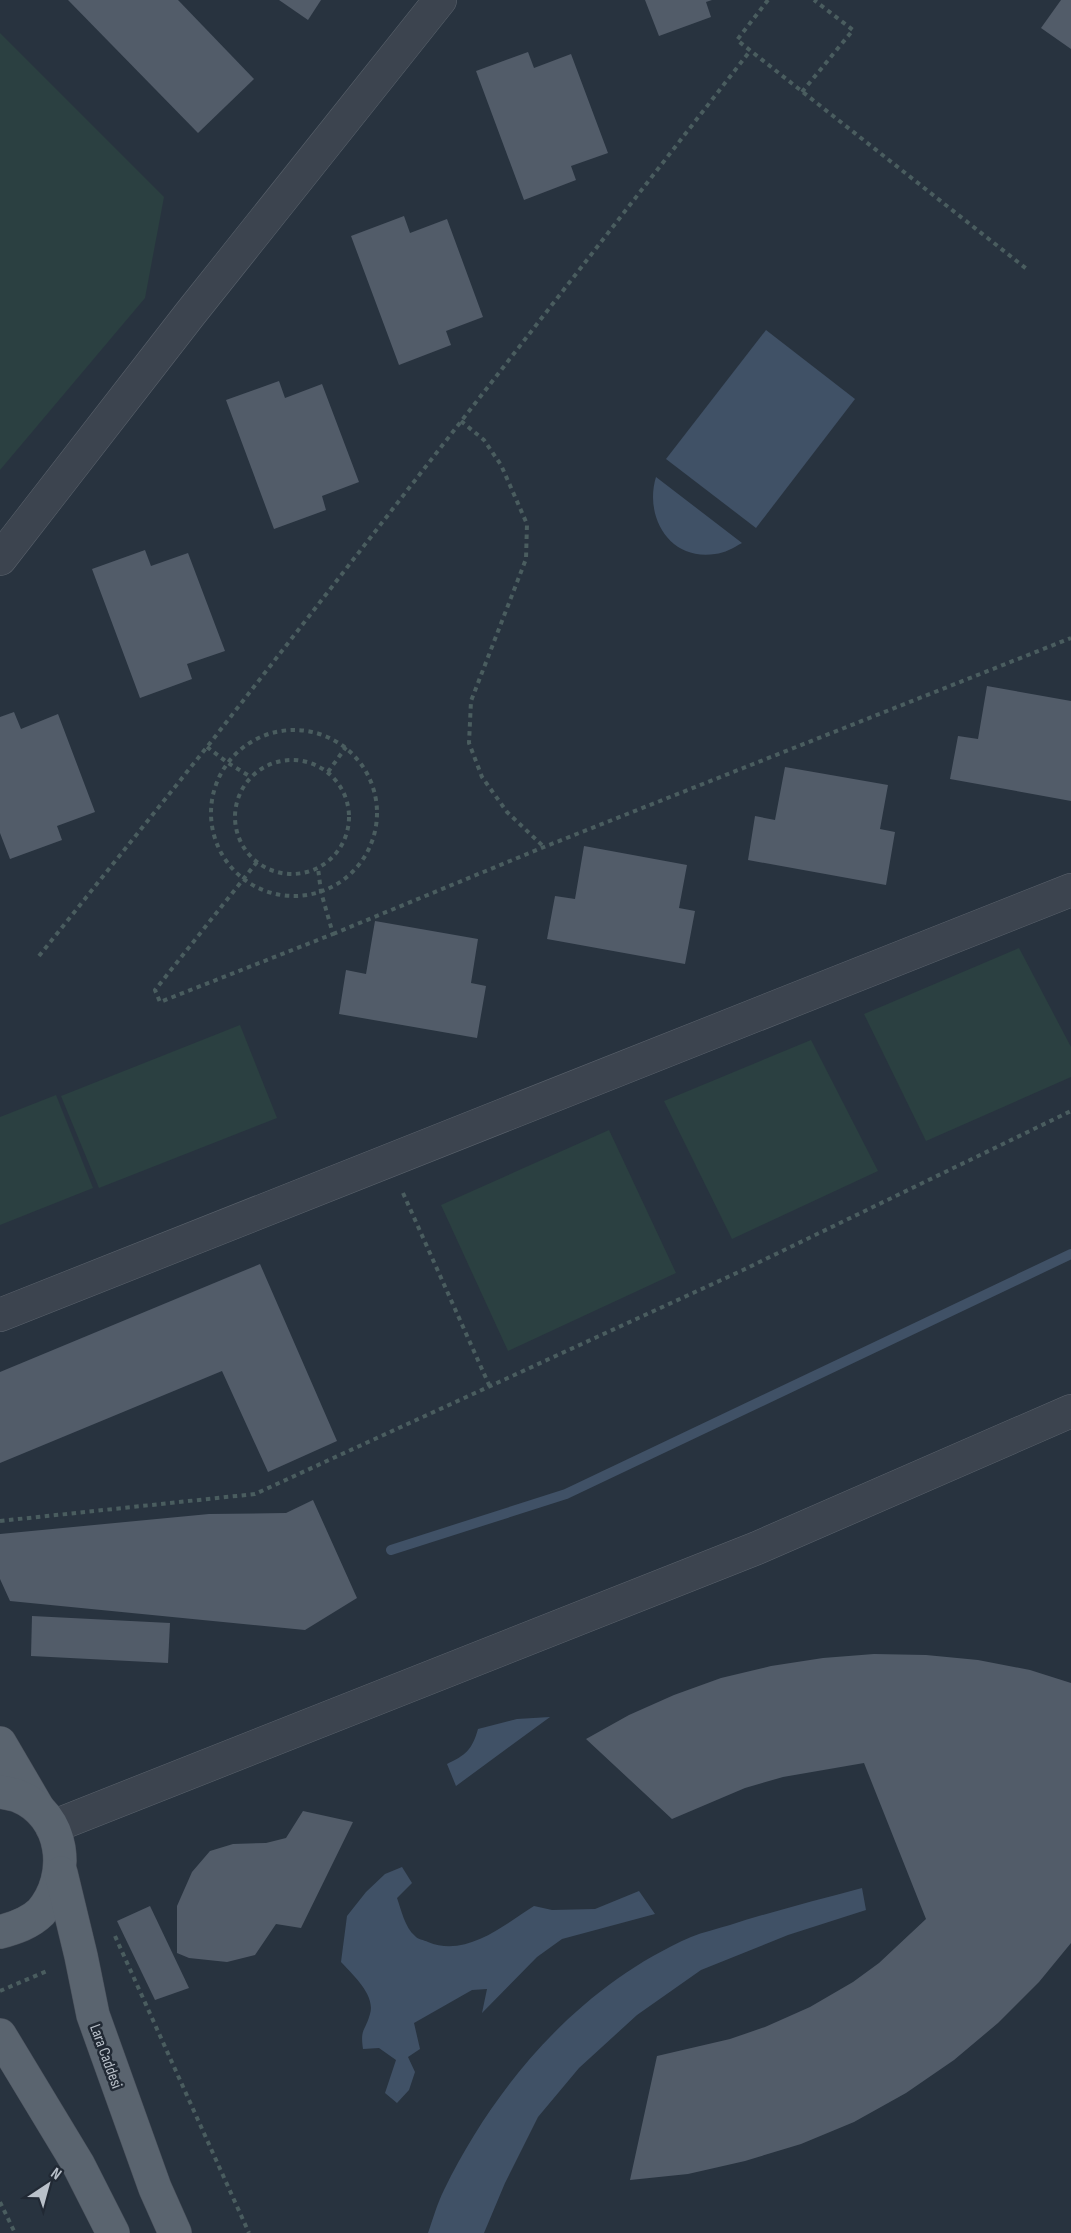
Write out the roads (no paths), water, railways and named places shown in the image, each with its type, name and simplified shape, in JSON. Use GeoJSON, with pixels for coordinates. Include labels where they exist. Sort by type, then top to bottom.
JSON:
{"type":"FeatureCollection","features":[{"type":"Feature","properties":{"kind":"main road"},"geometry":{"type":"LineString","coordinates":[[0,1743],[45,1817]]}},
{"type":"Feature","properties":{"kind":"main road"},"geometry":{"type":"LineString","coordinates":[[0,1792],[18,1796],[45,1817]]}},
{"type":"Feature","properties":{"kind":"main road","name":"Lara Caddesi"},"geometry":{"type":"LineString","coordinates":[[45,1817],[60,1849],[61,1873],[93,2015],[155,2188],[175,2233]]}},
{"type":"Feature","properties":{"kind":"main road"},"geometry":{"type":"LineString","coordinates":[[0,1932],[19,1927],[39,1914],[53,1895],[61,1873]]}},
{"type":"Feature","properties":{"kind":"main road"},"geometry":{"type":"LineString","coordinates":[[0,2035],[78,2164],[113,2233]]}},
{"type":"Feature","properties":{"kind":"street"},"geometry":{"type":"LineString","coordinates":[[0,559],[190,314],[440,0]]}},
{"type":"Feature","properties":{"kind":"street"},"geometry":{"type":"LineString","coordinates":[[0,1315],[1071,890]]}},
{"type":"Feature","properties":{"kind":"street"},"geometry":{"type":"LineString","coordinates":[[45,1817],[757,1548],[1071,1411]]}},
{"type":"Feature","properties":{"kind":"water"},"geometry":{"type":"Polygon","coordinates":[[[766,330],[855,399],[756,528],[666,459],[766,330]]]}},
{"type":"Feature","properties":{"kind":"water"},"geometry":{"type":"Polygon","coordinates":[[[656,477],[742,543],[722,553],[699,554],[673,543],[657,520],[653,492],[656,477]]]}},
{"type":"Feature","properties":{"kind":"water"},"geometry":{"type":"Polygon","coordinates":[[[550,1717],[456,1786],[447,1764],[467,1751],[478,1729],[517,1719],[550,1717]]]}},
{"type":"Feature","properties":{"kind":"water"},"geometry":{"type":"Polygon","coordinates":[[[402,1867],[412,1883],[397,1898],[406,1923],[417,1938],[442,1946],[470,1943],[484,1937],[534,1906],[552,1910],[595,1909],[639,1891],[655,1914],[562,1939],[537,1957],[482,2013],[487,1989],[472,1990],[414,2023],[420,2049],[408,2057],[415,2072],[409,2090],[397,2103],[385,2093],[396,2060],[379,2048],[363,2049],[363,2033],[370,2014],[370,2000],[362,1985],[341,1962],[347,1916],[366,1892],[385,1874],[402,1867]]]}},
{"type":"Feature","properties":{"kind":"water"},"geometry":{"type":"Polygon","coordinates":[[[862,1888],[866,1910],[788,1935],[701,1970],[637,2015],[579,2068],[538,2117],[505,2183],[484,2233],[428,2233],[444,2190],[489,2112],[546,2041],[578,2010],[613,1982],[651,1957],[696,1935],[862,1888]]]}},
{"type":"Feature","properties":{"kind":"waterway"},"geometry":{"type":"LineString","coordinates":[[391,1550],[566,1494],[1071,1254]]}}]}
